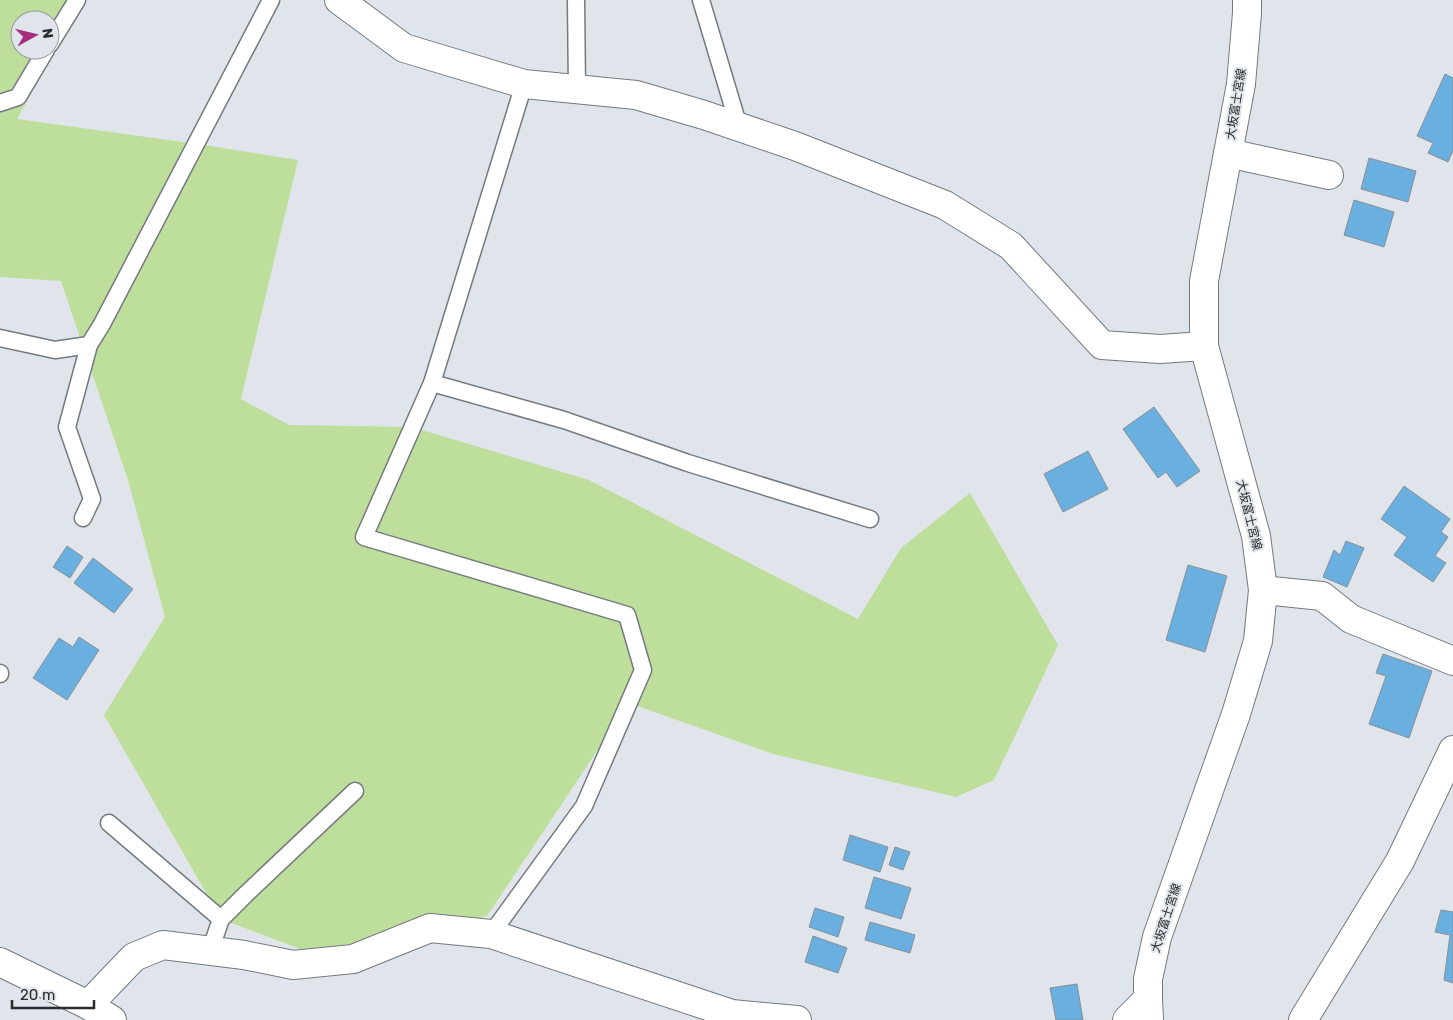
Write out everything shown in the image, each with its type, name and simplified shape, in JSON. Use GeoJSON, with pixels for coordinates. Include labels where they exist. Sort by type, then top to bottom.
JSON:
{"type":"FeatureCollection","features":[{"type":"Feature","properties":{"kind":"street"},"geometry":{"type":"LineString","coordinates":[[339,0],[404,48],[524,84],[636,95],[795,146],[945,205],[1010,246],[1102,345],[1160,349],[1204,346]]}},
{"type":"Feature","properties":{"kind":"street","name":"大坂富士宮線"},"geometry":{"type":"LineString","coordinates":[[1148,1010],[1148,978],[1157,937],[1236,714],[1258,641],[1263,590],[1256,536],[1204,346],[1204,281],[1241,84],[1247,0]]}},
{"type":"Feature","properties":{"kind":"street"},"geometry":{"type":"LineString","coordinates":[[1228,153],[1329,175]]}},
{"type":"Feature","properties":{"kind":"street"},"geometry":{"type":"LineString","coordinates":[[1263,590],[1322,596],[1352,619],[1453,661]]}},
{"type":"Feature","properties":{"kind":"street"},"geometry":{"type":"LineString","coordinates":[[1303,1020],[1400,861],[1453,750]]}},
{"type":"Feature","properties":{"kind":"street"},"geometry":{"type":"LineString","coordinates":[[88,1005],[134,957],[163,945],[244,955],[293,965],[353,959],[430,928],[491,934],[732,1014],[797,1020]]}},
{"type":"Feature","properties":{"kind":"street"},"geometry":{"type":"LineString","coordinates":[[0,962],[88,1005],[112,1020]]}},
{"type":"Feature","properties":{"kind":"street"},"geometry":{"type":"LineString","coordinates":[[1127,1020],[1148,1010]]}},
{"type":"Feature","properties":{"kind":"lane"},"geometry":{"type":"LineString","coordinates":[[60,28],[77,0]]}},
{"type":"Feature","properties":{"kind":"lane"},"geometry":{"type":"LineString","coordinates":[[83,518],[92,499],[67,427],[89,346],[271,0]]}},
{"type":"Feature","properties":{"kind":"lane"},"geometry":{"type":"LineString","coordinates":[[576,0],[577,89]]}},
{"type":"Feature","properties":{"kind":"lane"},"geometry":{"type":"LineString","coordinates":[[701,0],[739,127]]}},
{"type":"Feature","properties":{"kind":"lane"},"geometry":{"type":"LineString","coordinates":[[0,103],[18,97],[40,60]]}},
{"type":"Feature","properties":{"kind":"lane"},"geometry":{"type":"LineString","coordinates":[[491,934],[584,806],[643,670],[628,615],[364,537],[432,383],[524,84]]}},
{"type":"Feature","properties":{"kind":"lane"},"geometry":{"type":"LineString","coordinates":[[0,338],[55,350],[89,346]]}},
{"type":"Feature","properties":{"kind":"lane"},"geometry":{"type":"LineString","coordinates":[[432,383],[564,420],[688,463],[870,518]]}},
{"type":"Feature","properties":{"kind":"lane"},"geometry":{"type":"LineString","coordinates":[[210,951],[221,919],[355,791]]}},
{"type":"Feature","properties":{"kind":"lane"},"geometry":{"type":"LineString","coordinates":[[109,823],[221,919]]}},
{"type":"Feature","properties":{"kind":"green space"},"geometry":{"type":"Polygon","coordinates":[[[0,0],[83,0],[60,41],[60,10],[10,10],[10,60],[50,60],[17,119],[298,160],[241,399],[289,425],[412,427],[589,480],[858,619],[901,548],[970,493],[1058,645],[994,780],[956,797],[773,754],[629,703],[487,916],[332,961],[221,919],[104,715],[165,617],[128,480],[61,281],[0,277],[0,0]]]}},
{"type":"Feature","properties":{"kind":"building"},"geometry":{"type":"Polygon","coordinates":[[[1445,74],[1453,78],[1453,151],[1448,162],[1428,153],[1433,143],[1417,136],[1445,74]]]}},
{"type":"Feature","properties":{"kind":"building"},"geometry":{"type":"Polygon","coordinates":[[[1369,158],[1416,171],[1408,202],[1361,189],[1369,158]]]}},
{"type":"Feature","properties":{"kind":"building"},"geometry":{"type":"Polygon","coordinates":[[[1354,200],[1394,212],[1384,247],[1344,235],[1354,200]]]}},
{"type":"Feature","properties":{"kind":"building"},"geometry":{"type":"Polygon","coordinates":[[[1154,407],[1200,471],[1177,487],[1166,472],[1158,478],[1123,429],[1154,407]]]}},
{"type":"Feature","properties":{"kind":"building"},"geometry":{"type":"Polygon","coordinates":[[[1088,451],[1108,489],[1063,512],[1044,474],[1088,451]]]}},
{"type":"Feature","properties":{"kind":"building"},"geometry":{"type":"Polygon","coordinates":[[[1404,486],[1450,519],[1441,532],[1448,537],[1435,556],[1446,563],[1433,582],[1394,555],[1407,537],[1381,519],[1404,486]]]}},
{"type":"Feature","properties":{"kind":"building"},"geometry":{"type":"Polygon","coordinates":[[[1346,541],[1364,548],[1347,587],[1323,577],[1334,550],[1340,555],[1346,541]]]}},
{"type":"Feature","properties":{"kind":"building"},"geometry":{"type":"Polygon","coordinates":[[[67,546],[83,557],[70,578],[53,567],[67,546]]]}},
{"type":"Feature","properties":{"kind":"building"},"geometry":{"type":"Polygon","coordinates":[[[93,558],[133,589],[114,613],[74,583],[93,558]]]}},
{"type":"Feature","properties":{"kind":"building"},"geometry":{"type":"Polygon","coordinates":[[[1188,565],[1227,576],[1205,652],[1166,640],[1188,565]]]}},
{"type":"Feature","properties":{"kind":"building"},"geometry":{"type":"Polygon","coordinates":[[[79,637],[99,650],[67,700],[33,678],[59,638],[73,647],[79,637]]]}},
{"type":"Feature","properties":{"kind":"building"},"geometry":{"type":"Polygon","coordinates":[[[1383,654],[1432,671],[1409,738],[1369,724],[1386,676],[1376,673],[1383,654]]]}},
{"type":"Feature","properties":{"kind":"building"},"geometry":{"type":"Polygon","coordinates":[[[850,835],[888,847],[880,872],[843,860],[850,835]]]}},
{"type":"Feature","properties":{"kind":"building"},"geometry":{"type":"Polygon","coordinates":[[[895,847],[910,852],[903,870],[889,865],[895,847]]]}},
{"type":"Feature","properties":{"kind":"building"},"geometry":{"type":"Polygon","coordinates":[[[874,877],[911,888],[901,919],[865,908],[874,877]]]}},
{"type":"Feature","properties":{"kind":"building"},"geometry":{"type":"Polygon","coordinates":[[[815,908],[844,917],[838,937],[809,927],[815,908]]]}},
{"type":"Feature","properties":{"kind":"building"},"geometry":{"type":"Polygon","coordinates":[[[1441,910],[1453,912],[1453,983],[1444,980],[1450,935],[1435,932],[1441,910]]]}},
{"type":"Feature","properties":{"kind":"building"},"geometry":{"type":"Polygon","coordinates":[[[870,922],[915,935],[910,953],[865,940],[870,922]]]}},
{"type":"Feature","properties":{"kind":"building"},"geometry":{"type":"Polygon","coordinates":[[[813,936],[847,948],[838,973],[805,962],[813,936]]]}},
{"type":"Feature","properties":{"kind":"building"},"geometry":{"type":"Polygon","coordinates":[[[1077,984],[1083,1020],[1056,1020],[1050,988],[1077,984]]]}}]}
